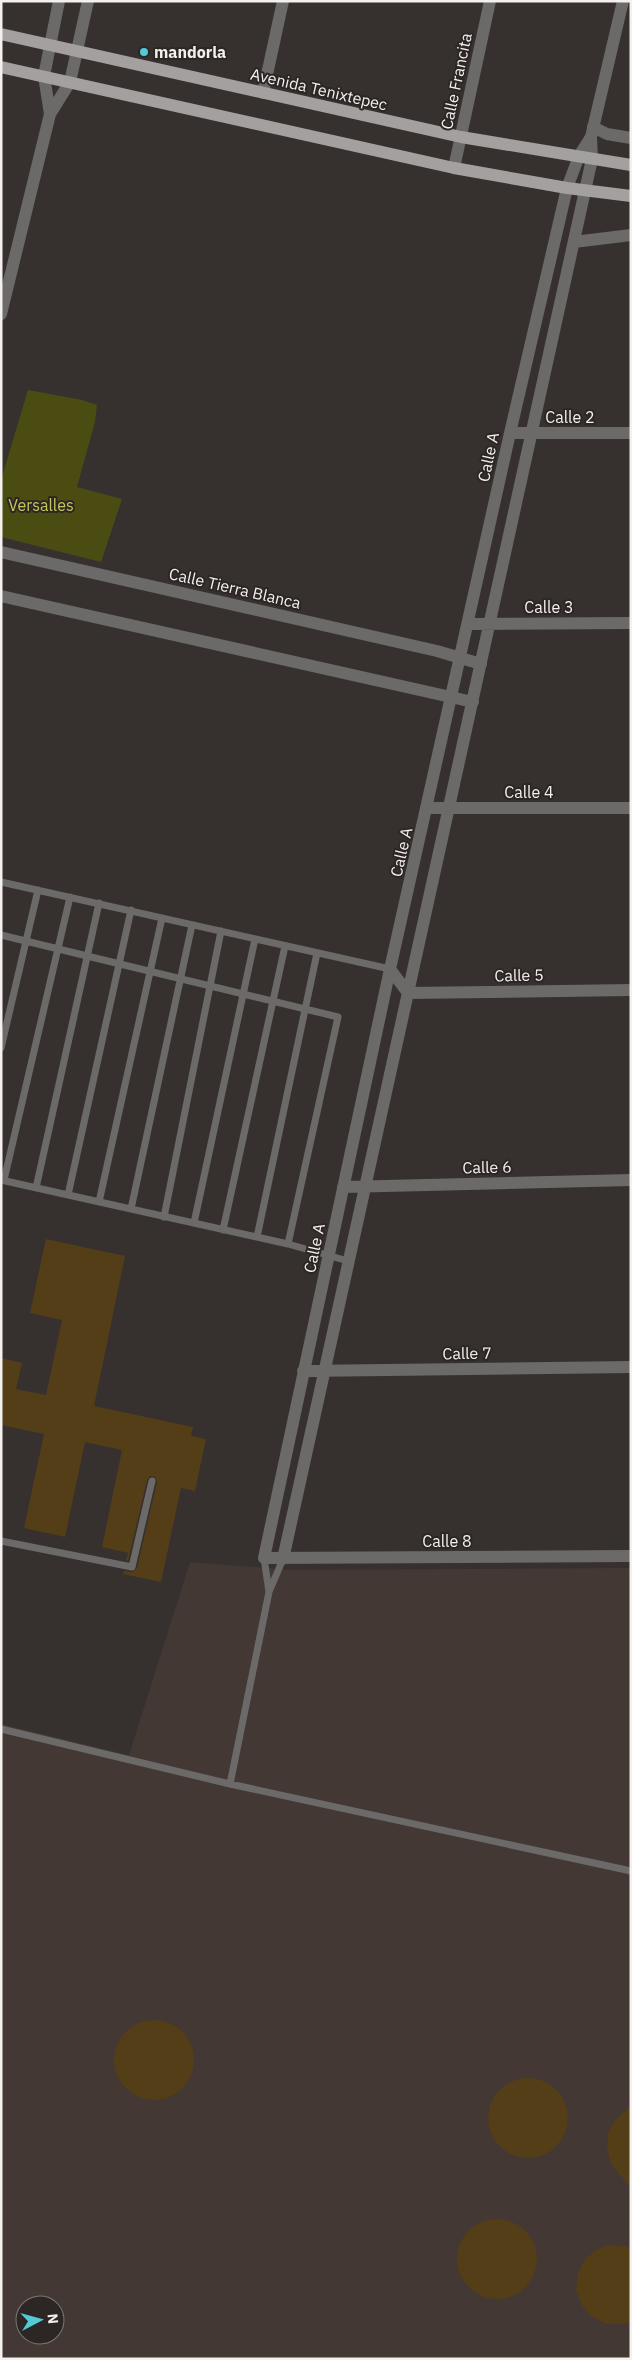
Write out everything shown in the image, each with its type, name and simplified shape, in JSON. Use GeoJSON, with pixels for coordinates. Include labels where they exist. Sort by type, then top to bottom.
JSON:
{"type":"FeatureCollection","features":[{"type":"Feature","properties":{"kind":"main road","name":"Avenida Tenixtepec"},"geometry":{"type":"LineString","coordinates":[[1,34],[461,137],[631,165]]}},
{"type":"Feature","properties":{"kind":"main road"},"geometry":{"type":"LineString","coordinates":[[1,67],[454,168],[585,191],[631,196]]}},
{"type":"Feature","properties":{"kind":"street"},"geometry":{"type":"LineString","coordinates":[[50,114],[44,76],[59,1]]}},
{"type":"Feature","properties":{"kind":"street"},"geometry":{"type":"LineString","coordinates":[[1,314],[50,114],[70,82],[88,1]]}},
{"type":"Feature","properties":{"kind":"street"},"geometry":{"type":"LineString","coordinates":[[263,93],[283,1]]}},
{"type":"Feature","properties":{"kind":"street","name":"Calle Francita"},"geometry":{"type":"LineString","coordinates":[[454,168],[490,1]]}},
{"type":"Feature","properties":{"kind":"street"},"geometry":{"type":"LineString","coordinates":[[283,1559],[323,1371],[574,242],[592,159],[592,132],[623,1]]}},
{"type":"Feature","properties":{"kind":"street"},"geometry":{"type":"LineString","coordinates":[[592,132],[631,138]]}},
{"type":"Feature","properties":{"kind":"street","name":"Calle A"},"geometry":{"type":"LineString","coordinates":[[264,1558],[390,969],[510,433],[567,188],[579,156],[592,132]]}},
{"type":"Feature","properties":{"kind":"street"},"geometry":{"type":"LineString","coordinates":[[574,242],[631,235]]}},
{"type":"Feature","properties":{"kind":"street","name":"Calle 2"},"geometry":{"type":"LineString","coordinates":[[510,433],[631,433]]}},
{"type":"Feature","properties":{"kind":"street","name":"Calle Tierra Blanca"},"geometry":{"type":"LineString","coordinates":[[1,552],[481,664]]}},
{"type":"Feature","properties":{"kind":"street"},"geometry":{"type":"LineString","coordinates":[[1,596],[473,702]]}},
{"type":"Feature","properties":{"kind":"street","name":"Calle 3"},"geometry":{"type":"LineString","coordinates":[[468,624],[631,623]]}},
{"type":"Feature","properties":{"kind":"street","name":"Calle 4"},"geometry":{"type":"LineString","coordinates":[[427,808],[631,808]]}},
{"type":"Feature","properties":{"kind":"street"},"geometry":{"type":"LineString","coordinates":[[390,969],[408,993]]}},
{"type":"Feature","properties":{"kind":"street","name":"Calle 5"},"geometry":{"type":"LineString","coordinates":[[408,993],[631,990]]}},
{"type":"Feature","properties":{"kind":"street","name":"Calle 6"},"geometry":{"type":"LineString","coordinates":[[343,1187],[631,1180]]}},
{"type":"Feature","properties":{"kind":"street","name":"Calle 7"},"geometry":{"type":"LineString","coordinates":[[303,1371],[631,1367]]}},
{"type":"Feature","properties":{"kind":"street","name":"Calle 8"},"geometry":{"type":"LineString","coordinates":[[264,1558],[631,1556]]}},
{"type":"Feature","properties":{"kind":"lane"},"geometry":{"type":"LineString","coordinates":[[1,882],[390,969]]}},
{"type":"Feature","properties":{"kind":"lane"},"geometry":{"type":"LineString","coordinates":[[1,1048],[38,890]]}},
{"type":"Feature","properties":{"kind":"lane"},"geometry":{"type":"LineString","coordinates":[[70,897],[56,948],[2,1180],[288,1244],[348,1261]]}},
{"type":"Feature","properties":{"kind":"lane"},"geometry":{"type":"LineString","coordinates":[[36,1188],[99,903]]}},
{"type":"Feature","properties":{"kind":"lane"},"geometry":{"type":"LineString","coordinates":[[68,1195],[130,910]]}},
{"type":"Feature","properties":{"kind":"lane"},"geometry":{"type":"LineString","coordinates":[[99,1202],[162,918]]}},
{"type":"Feature","properties":{"kind":"lane"},"geometry":{"type":"LineString","coordinates":[[131,1209],[192,925]]}},
{"type":"Feature","properties":{"kind":"lane"},"geometry":{"type":"LineString","coordinates":[[164,1216],[221,931]]}},
{"type":"Feature","properties":{"kind":"lane"},"geometry":{"type":"LineString","coordinates":[[1,935],[305,1011],[338,1017],[288,1244]]}},
{"type":"Feature","properties":{"kind":"lane"},"geometry":{"type":"LineString","coordinates":[[194,1223],[255,939]]}},
{"type":"Feature","properties":{"kind":"lane"},"geometry":{"type":"LineString","coordinates":[[224,1230],[285,946]]}},
{"type":"Feature","properties":{"kind":"lane"},"geometry":{"type":"LineString","coordinates":[[257,1237],[317,953]]}},
{"type":"Feature","properties":{"kind":"lane"},"geometry":{"type":"LineString","coordinates":[[1,1541],[132,1566],[152,1481]]}},
{"type":"Feature","properties":{"kind":"lane"},"geometry":{"type":"LineString","coordinates":[[264,1558],[269,1592]]}},
{"type":"Feature","properties":{"kind":"lane"},"geometry":{"type":"LineString","coordinates":[[230,1784],[269,1592],[283,1559]]}},
{"type":"Feature","properties":{"kind":"lane"},"geometry":{"type":"LineString","coordinates":[[1,1729],[230,1784],[631,1871]]}},
{"type":"Feature","properties":{"kind":"shaded area"},"geometry":{"type":"Polygon","coordinates":[[[190,1562],[292,1570],[631,1568],[631,2359],[1,2359],[1,1724],[129,1755],[190,1562]]]}},
{"type":"Feature","properties":{"kind":"green space","name":"Versalles"},"geometry":{"type":"Polygon","coordinates":[[[28,390],[82,400],[97,405],[95,422],[77,487],[122,499],[101,562],[1,537],[1,480],[28,390]]]}},
{"type":"Feature","properties":{"kind":"building"},"geometry":{"type":"Polygon","coordinates":[[[46,1239],[125,1256],[94,1406],[193,1427],[191,1436],[206,1439],[195,1491],[181,1488],[161,1582],[123,1574],[124,1571],[133,1572],[137,1568],[157,1482],[155,1477],[150,1476],[147,1480],[128,1561],[126,1560],[128,1553],[102,1547],[122,1450],[85,1442],[65,1537],[24,1528],[44,1434],[1,1425],[1,1358],[22,1363],[16,1389],[46,1395],[62,1320],[30,1313],[46,1239]]]}},
{"type":"Feature","properties":{"kind":"building"},"geometry":{"type":"Polygon","coordinates":[[[154,2020],[169,2023],[182,2032],[191,2045],[194,2060],[191,2075],[182,2088],[169,2097],[154,2100],[139,2097],[126,2088],[117,2075],[114,2060],[117,2045],[126,2032],[139,2023],[154,2020]]]}},
{"type":"Feature","properties":{"kind":"building"},"geometry":{"type":"Polygon","coordinates":[[[528,2078],[543,2081],[556,2090],[565,2103],[568,2118],[565,2133],[556,2146],[543,2155],[528,2158],[513,2155],[500,2146],[491,2133],[488,2118],[491,2103],[500,2090],[513,2081],[528,2078]]]}},
{"type":"Feature","properties":{"kind":"building"},"geometry":{"type":"Polygon","coordinates":[[[631,2106],[631,2188],[611,2164],[607,2149],[608,2133],[616,2119],[631,2106]]]}},
{"type":"Feature","properties":{"kind":"building"},"geometry":{"type":"Polygon","coordinates":[[[497,2219],[512,2222],[525,2231],[534,2244],[537,2259],[534,2274],[525,2287],[512,2296],[497,2299],[482,2296],[469,2287],[460,2274],[457,2259],[460,2244],[469,2231],[482,2222],[497,2219]]]}},
{"type":"Feature","properties":{"kind":"building"},"geometry":{"type":"Polygon","coordinates":[[[608,2245],[631,2248],[631,2321],[624,2324],[606,2324],[591,2316],[581,2304],[576,2289],[578,2273],[585,2259],[596,2250],[608,2245]]]}},
{"type":"Feature","properties":{"kind":"place","name":"mandorla"},"geometry":{"type":"Point","coordinates":[144,52]}}]}
